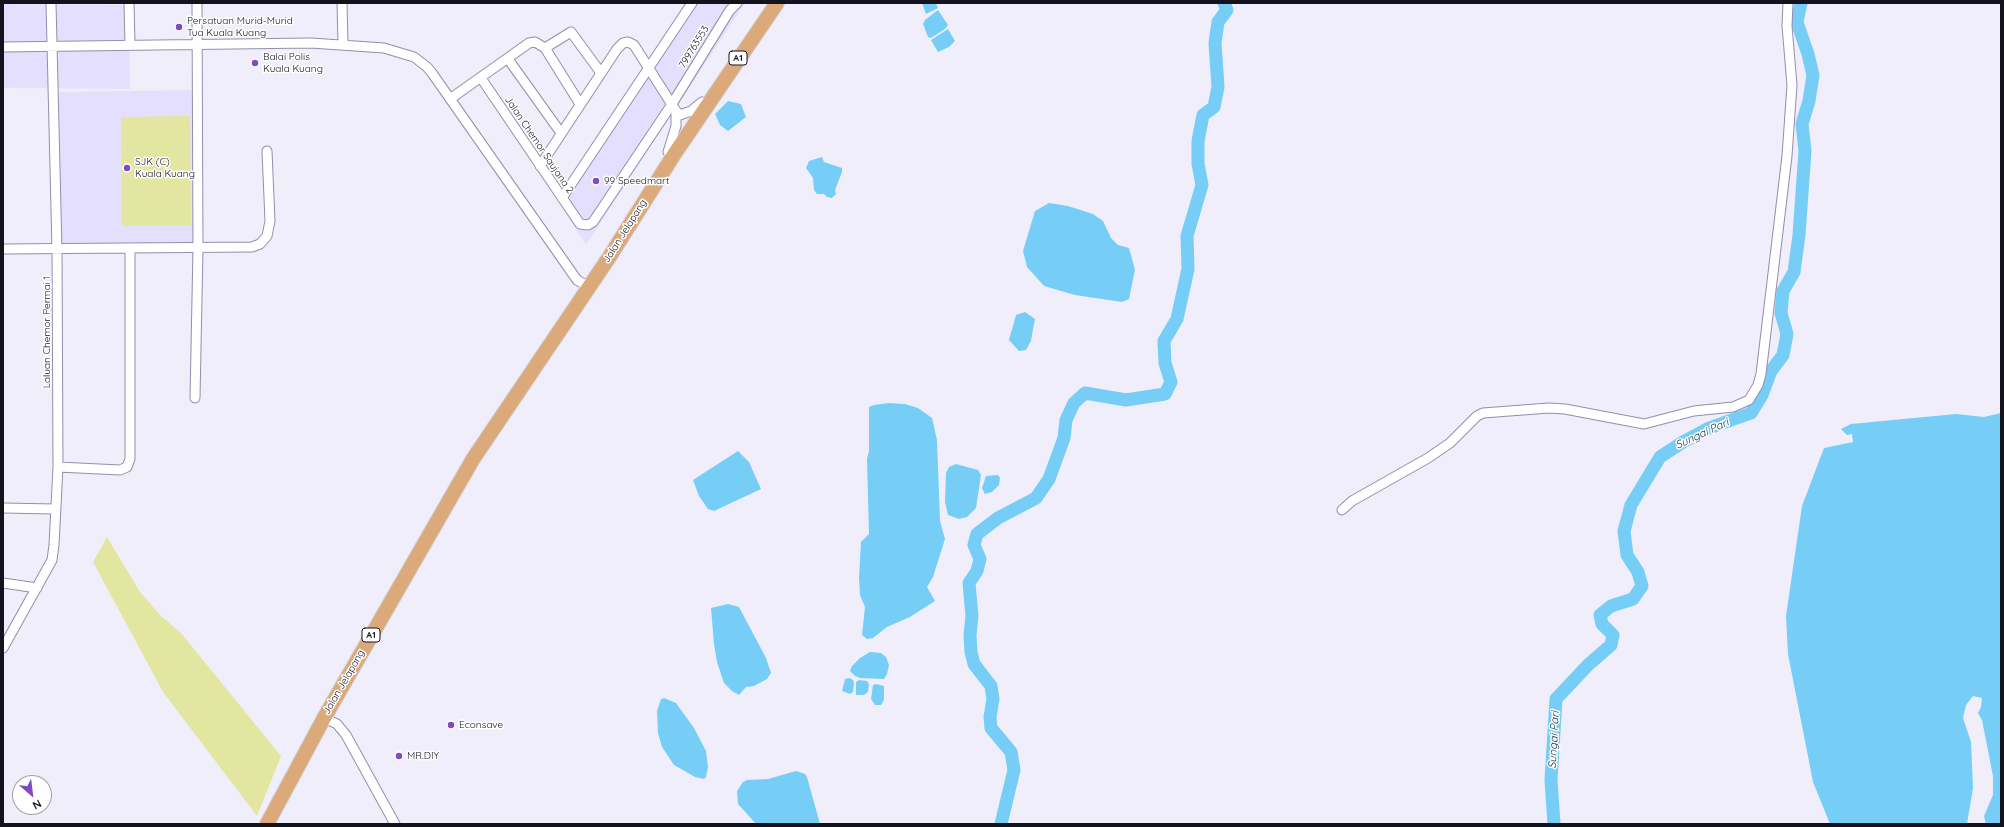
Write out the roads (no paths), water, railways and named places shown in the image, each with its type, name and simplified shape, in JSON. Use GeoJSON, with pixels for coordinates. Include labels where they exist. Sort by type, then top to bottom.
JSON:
{"type":"FeatureCollection","features":[{"type":"Feature","properties":{"kind":"main road","name":"Jalan Jelapang"},"geometry":{"type":"LineString","coordinates":[[585,285],[668,152],[770,3]]}},
{"type":"Feature","properties":{"kind":"main road","name":"Jalan Jelapang"},"geometry":{"type":"LineString","coordinates":[[267,824],[324,718],[473,459],[473,454],[585,285],[777,3]]}},
{"type":"Feature","properties":{"kind":"street","name":"Laluan Chemor Permai 1"},"geometry":{"type":"LineString","coordinates":[[3,648],[52,560],[54,509],[58,467],[56,132],[51,3]]}},
{"type":"Feature","properties":{"kind":"street"},"geometry":{"type":"LineString","coordinates":[[129,3],[130,44]]}},
{"type":"Feature","properties":{"kind":"street"},"geometry":{"type":"LineString","coordinates":[[195,398],[198,248],[197,3]]}},
{"type":"Feature","properties":{"kind":"street"},"geometry":{"type":"LineString","coordinates":[[342,3],[343,44]]}},
{"type":"Feature","properties":{"kind":"street"},"geometry":{"type":"LineString","coordinates":[[562,198],[692,3]]}},
{"type":"Feature","properties":{"kind":"street","name":"799763553"},"geometry":{"type":"LineString","coordinates":[[580,224],[588,225],[593,222],[674,108],[725,18],[737,3]]}},
{"type":"Feature","properties":{"kind":"street"},"geometry":{"type":"LineString","coordinates":[[1342,510],[1352,501],[1450,443],[1477,416],[1483,413],[1549,408],[1565,409],[1644,424],[1694,411],[1733,407],[1749,400],[1758,385],[1761,374],[1770,286],[1787,156],[1792,85],[1787,26],[1788,3]]}},
{"type":"Feature","properties":{"kind":"street"},"geometry":{"type":"LineString","coordinates":[[545,48],[571,32],[601,73]]}},
{"type":"Feature","properties":{"kind":"street"},"geometry":{"type":"LineString","coordinates":[[450,99],[529,44],[535,42],[545,48],[580,104]]}},
{"type":"Feature","properties":{"kind":"street"},"geometry":{"type":"LineString","coordinates":[[540,166],[617,49],[623,43],[628,42],[634,45],[680,115],[686,114],[702,102]]}},
{"type":"Feature","properties":{"kind":"street"},"geometry":{"type":"LineString","coordinates":[[3,47],[197,43],[343,44],[384,48],[414,57],[428,67],[546,238],[577,280],[585,285]]}},
{"type":"Feature","properties":{"kind":"street"},"geometry":{"type":"LineString","coordinates":[[508,59],[561,133]]}},
{"type":"Feature","properties":{"kind":"street","name":"Jalan Chemor Saujana 2"},"geometry":{"type":"LineString","coordinates":[[481,78],[580,224]]}},
{"type":"Feature","properties":{"kind":"street"},"geometry":{"type":"LineString","coordinates":[[668,152],[676,126],[674,108]]}},
{"type":"Feature","properties":{"kind":"street"},"geometry":{"type":"LineString","coordinates":[[3,249],[57,250],[252,247],[260,244],[267,236],[270,221],[267,151]]}},
{"type":"Feature","properties":{"kind":"street"},"geometry":{"type":"LineString","coordinates":[[58,467],[120,470],[127,467],[130,459],[130,248]]}},
{"type":"Feature","properties":{"kind":"street"},"geometry":{"type":"LineString","coordinates":[[3,508],[54,509]]}},
{"type":"Feature","properties":{"kind":"street"},"geometry":{"type":"LineString","coordinates":[[3,583],[37,588]]}},
{"type":"Feature","properties":{"kind":"street"},"geometry":{"type":"LineString","coordinates":[[324,718],[337,724],[346,735],[395,824]]}},
{"type":"Feature","properties":{"kind":"water"},"geometry":{"type":"Polygon","coordinates":[[[922,3],[936,3],[938,8],[926,14],[922,3]]]}},
{"type":"Feature","properties":{"kind":"water"},"geometry":{"type":"Polygon","coordinates":[[[938,10],[948,25],[945,29],[931,38],[928,37],[923,24],[925,20],[938,10]]]}},
{"type":"Feature","properties":{"kind":"water"},"geometry":{"type":"Polygon","coordinates":[[[948,29],[955,41],[949,47],[938,52],[931,40],[948,29]]]}},
{"type":"Feature","properties":{"kind":"water"},"geometry":{"type":"Polygon","coordinates":[[[728,101],[741,104],[746,117],[728,131],[720,125],[715,114],[728,101]]]}},
{"type":"Feature","properties":{"kind":"water"},"geometry":{"type":"Polygon","coordinates":[[[822,157],[824,162],[842,168],[842,172],[835,190],[836,194],[832,198],[827,197],[824,194],[817,194],[814,190],[813,178],[806,168],[809,161],[822,157]]]}},
{"type":"Feature","properties":{"kind":"water"},"geometry":{"type":"Polygon","coordinates":[[[1049,203],[1068,206],[1093,214],[1103,221],[1111,238],[1118,245],[1129,248],[1135,270],[1129,299],[1122,302],[1075,295],[1044,286],[1027,267],[1023,251],[1035,211],[1049,203]]]}},
{"type":"Feature","properties":{"kind":"water"},"geometry":{"type":"Polygon","coordinates":[[[1025,312],[1035,319],[1031,341],[1026,350],[1019,351],[1009,340],[1016,315],[1025,312]]]}},
{"type":"Feature","properties":{"kind":"water"},"geometry":{"type":"Polygon","coordinates":[[[889,403],[905,404],[918,408],[932,418],[937,440],[940,521],[945,539],[933,577],[927,587],[935,601],[910,617],[887,627],[873,638],[867,639],[862,635],[865,607],[860,595],[859,578],[861,542],[869,534],[867,459],[869,451],[869,407],[889,403]]]}},
{"type":"Feature","properties":{"kind":"water"},"geometry":{"type":"Polygon","coordinates":[[[2001,413],[2001,824],[1986,824],[1984,816],[1993,795],[1993,776],[1982,720],[1978,713],[1981,707],[1982,698],[1973,696],[1966,705],[1963,718],[1971,742],[1973,788],[1967,824],[1830,824],[1813,782],[1788,654],[1786,616],[1802,506],[1824,448],[1853,442],[1852,434],[1847,435],[1841,429],[1851,424],[1956,414],[1984,417],[2001,413]]]}},
{"type":"Feature","properties":{"kind":"water"},"geometry":{"type":"Polygon","coordinates":[[[738,451],[749,462],[761,489],[714,511],[708,509],[699,496],[693,480],[738,451]]]}},
{"type":"Feature","properties":{"kind":"water"},"geometry":{"type":"Polygon","coordinates":[[[956,464],[978,470],[981,475],[976,508],[967,517],[959,519],[948,515],[945,502],[946,473],[949,467],[956,464]]]}},
{"type":"Feature","properties":{"kind":"water"},"geometry":{"type":"Polygon","coordinates":[[[998,475],[1000,478],[999,485],[992,492],[985,494],[982,488],[986,476],[998,475]]]}},
{"type":"Feature","properties":{"kind":"water"},"geometry":{"type":"Polygon","coordinates":[[[728,604],[739,607],[766,658],[771,673],[767,679],[754,686],[746,687],[739,695],[732,691],[724,683],[717,662],[714,644],[711,608],[728,604]]]}},
{"type":"Feature","properties":{"kind":"water"},"geometry":{"type":"Polygon","coordinates":[[[870,652],[881,653],[886,657],[889,665],[884,679],[860,678],[855,676],[850,671],[852,666],[860,658],[870,652]]]}},
{"type":"Feature","properties":{"kind":"water"},"geometry":{"type":"Polygon","coordinates":[[[850,678],[854,681],[853,692],[850,694],[842,691],[845,679],[850,678]]]}},
{"type":"Feature","properties":{"kind":"water"},"geometry":{"type":"Polygon","coordinates":[[[859,680],[867,681],[869,684],[868,692],[864,695],[856,695],[856,682],[859,680]]]}},
{"type":"Feature","properties":{"kind":"water"},"geometry":{"type":"Polygon","coordinates":[[[876,684],[884,686],[884,700],[881,705],[875,705],[871,699],[873,685],[876,684]]]}},
{"type":"Feature","properties":{"kind":"water"},"geometry":{"type":"Polygon","coordinates":[[[664,698],[676,703],[694,728],[706,751],[708,767],[706,777],[704,779],[695,777],[674,765],[662,747],[658,733],[657,711],[661,699],[664,698]]]}},
{"type":"Feature","properties":{"kind":"water"},"geometry":{"type":"Polygon","coordinates":[[[796,771],[805,774],[807,777],[820,824],[756,824],[738,804],[737,791],[743,782],[747,780],[768,779],[796,771]]]}},
{"type":"Feature","properties":{"kind":"waterway"},"geometry":{"type":"LineString","coordinates":[[1001,824],[1014,770],[1011,752],[991,728],[990,717],[993,699],[991,686],[974,664],[971,652],[970,635],[972,616],[969,583],[977,571],[980,559],[974,545],[977,534],[998,518],[1036,498],[1049,479],[1064,438],[1066,420],[1074,403],[1085,393],[1126,400],[1165,394],[1171,382],[1165,363],[1164,341],[1177,319],[1188,269],[1187,236],[1202,185],[1198,164],[1198,141],[1203,115],[1214,107],[1218,87],[1215,43],[1218,22],[1227,10],[1224,3]]}},
{"type":"Feature","properties":{"kind":"waterway","name":"Sungai Pari"},"geometry":{"type":"LineString","coordinates":[[1554,824],[1551,780],[1556,699],[1588,665],[1611,645],[1613,635],[1602,624],[1600,615],[1611,606],[1633,599],[1642,586],[1638,572],[1627,555],[1624,531],[1631,505],[1660,457],[1709,428],[1751,413],[1762,395],[1771,371],[1783,355],[1787,334],[1781,313],[1783,291],[1794,272],[1799,235],[1805,151],[1802,124],[1809,101],[1813,75],[1808,54],[1797,22],[1801,3]]}},
{"type":"Feature","properties":{"kind":"place","name":"Persatuan Murid-Murid Tua Kuala Kuang"},"geometry":{"type":"Point","coordinates":[179,27]}},
{"type":"Feature","properties":{"kind":"place","name":"Balai Polis Kuala Kuang"},"geometry":{"type":"Point","coordinates":[255,63]}},
{"type":"Feature","properties":{"kind":"place","name":"SJK (C) Kuala Kuang"},"geometry":{"type":"Point","coordinates":[127,168]}},
{"type":"Feature","properties":{"kind":"place","name":"99 Speedmart"},"geometry":{"type":"Point","coordinates":[596,181]}},
{"type":"Feature","properties":{"kind":"place","name":"Econsave"},"geometry":{"type":"Point","coordinates":[451,725]}},
{"type":"Feature","properties":{"kind":"place","name":"MR.DIY"},"geometry":{"type":"Point","coordinates":[399,756]}}]}
